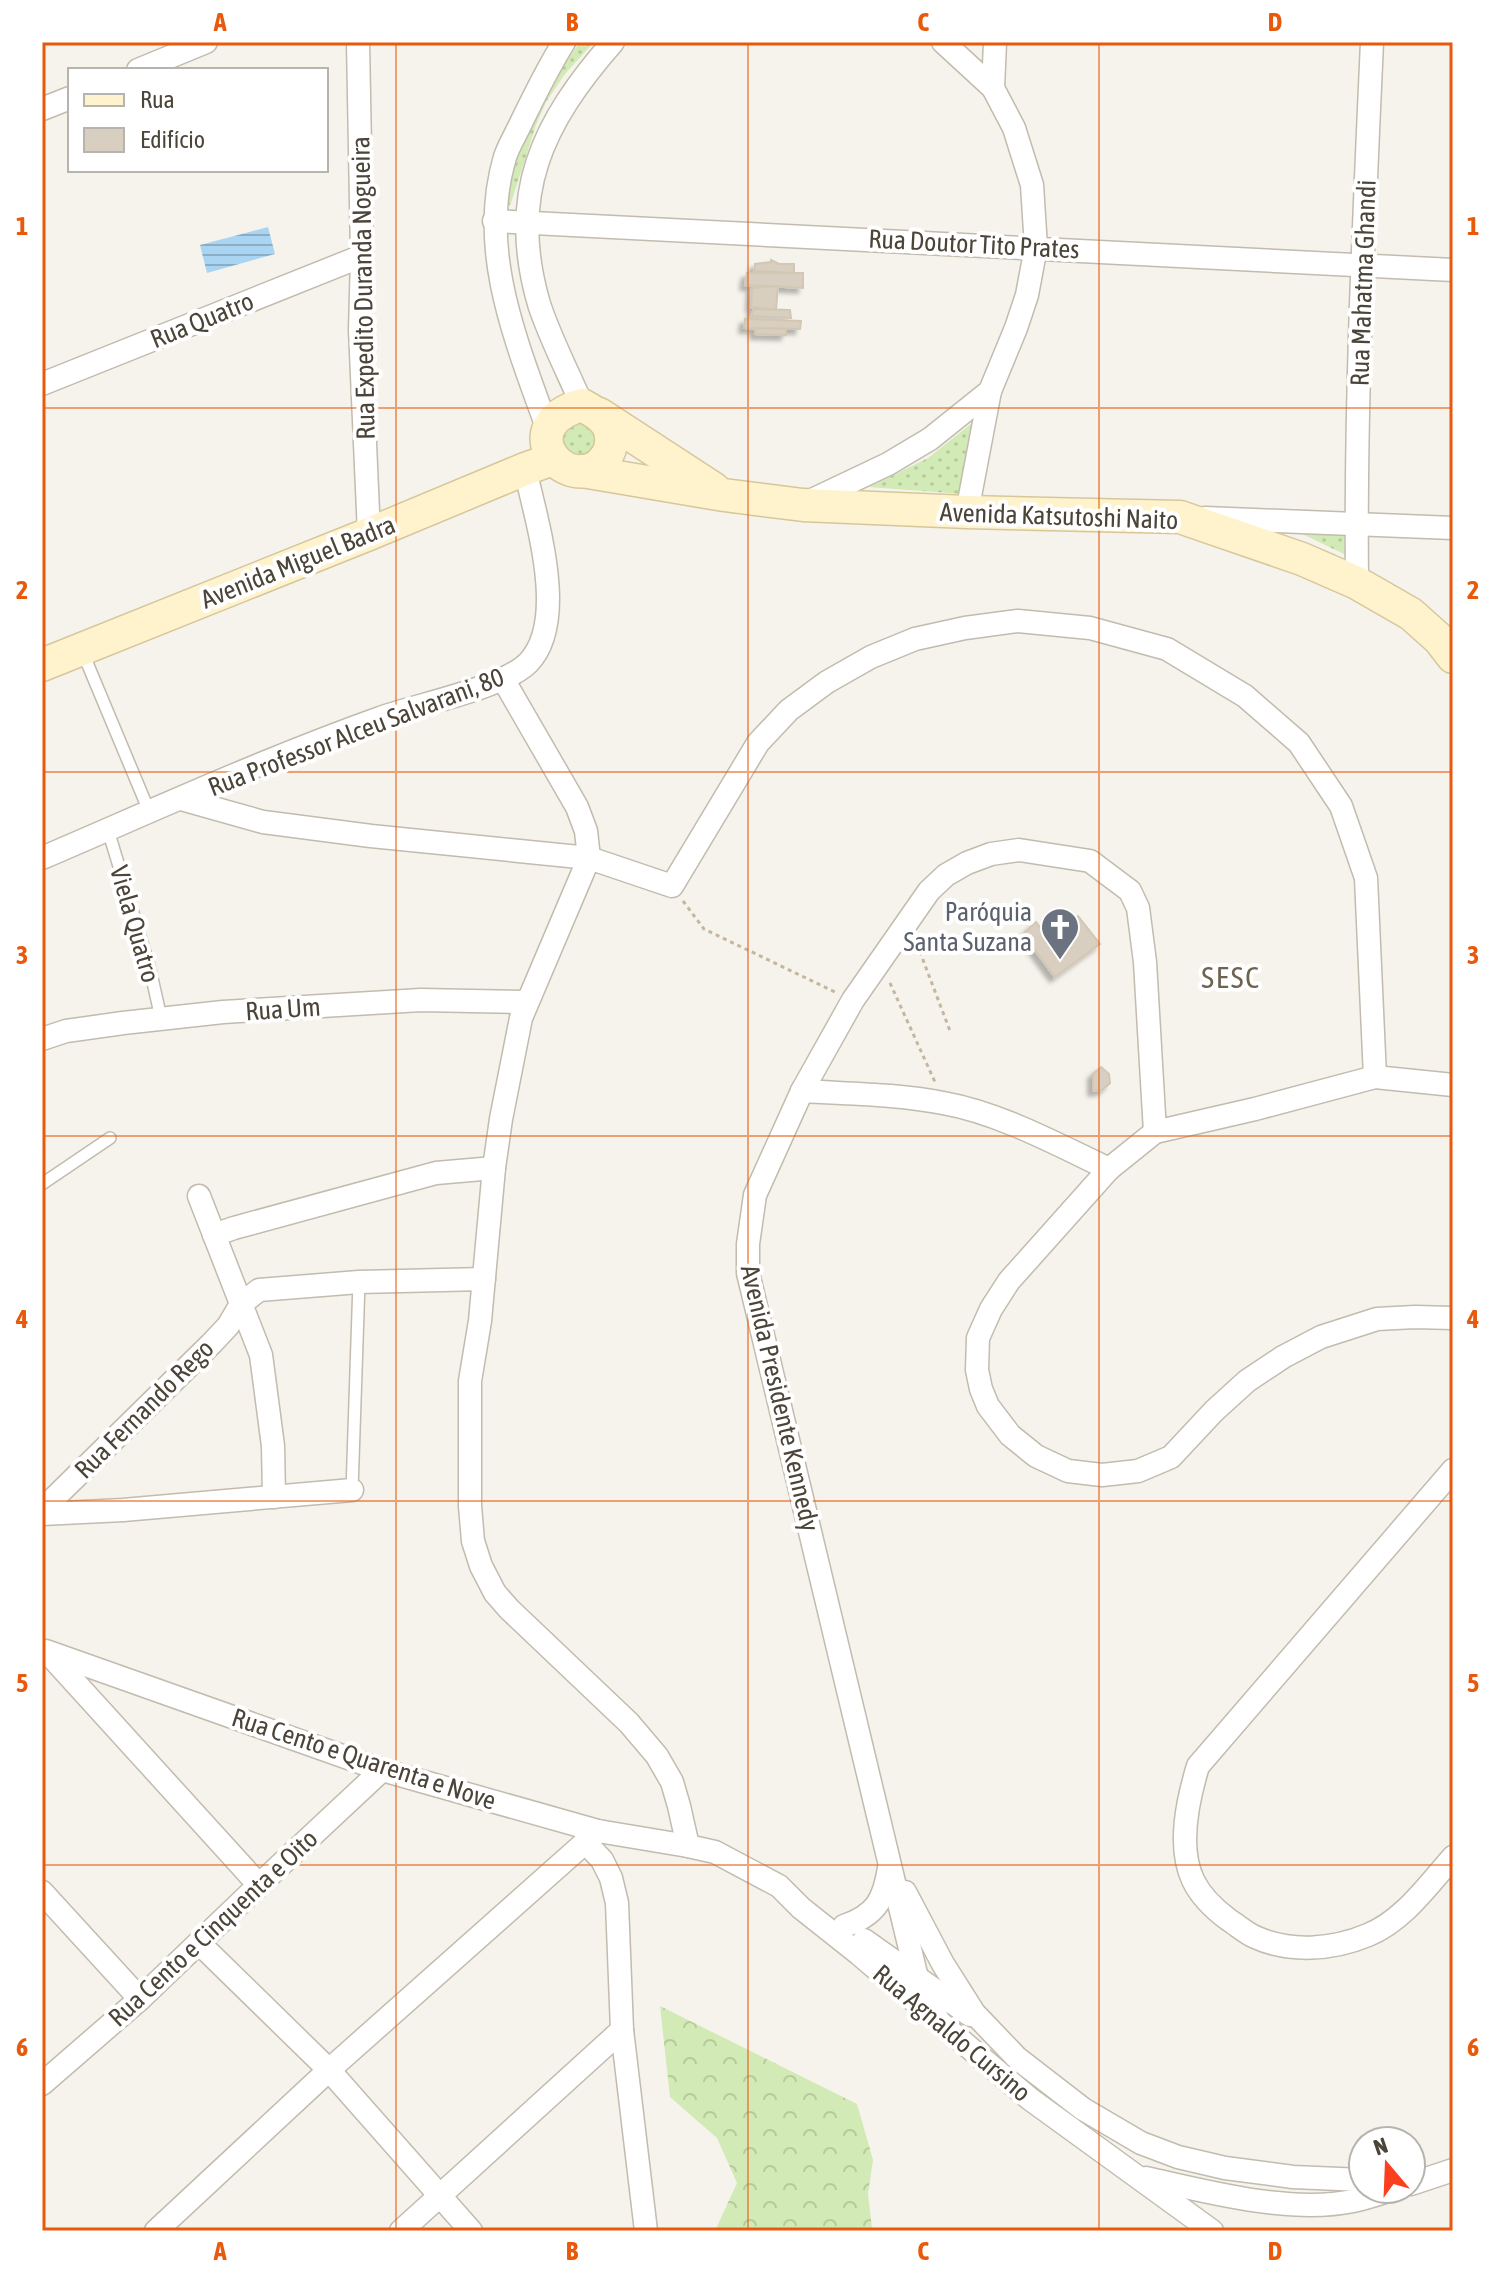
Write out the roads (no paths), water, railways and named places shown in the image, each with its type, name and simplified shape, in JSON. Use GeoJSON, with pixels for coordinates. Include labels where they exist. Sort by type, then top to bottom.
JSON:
{"type":"FeatureCollection","features":[{"type":"Feature","properties":{"kind":"main road"},"geometry":{"type":"LineString","coordinates":[[552,457],[593,468],[602,462],[611,442],[610,431],[606,421],[590,409]]}},
{"type":"Feature","properties":{"kind":"main road"},"geometry":{"type":"LineString","coordinates":[[552,457],[552,421],[559,414],[590,409],[724,495]]}},
{"type":"Feature","properties":{"kind":"main road"},"geometry":{"type":"LineString","coordinates":[[552,457],[724,495]]}},
{"type":"Feature","properties":{"kind":"main road","name":"Avenida Miguel Badra"},"geometry":{"type":"LineString","coordinates":[[42,665],[552,457]]}},
{"type":"Feature","properties":{"kind":"main road","name":"Avenida Katsutoshi Naito"},"geometry":{"type":"LineString","coordinates":[[724,495],[803,505],[1180,517],[1302,559],[1357,583],[1411,614],[1439,639],[1453,657]]}},
{"type":"Feature","properties":{"kind":"street"},"geometry":{"type":"LineString","coordinates":[[143,68],[206,42]]}},
{"type":"Feature","properties":{"kind":"street","name":"Rua Expedito Duranda Nogueira"},"geometry":{"type":"LineString","coordinates":[[358,42],[362,256],[360,330],[369,534]]}},
{"type":"Feature","properties":{"kind":"street"},"geometry":{"type":"LineString","coordinates":[[552,457],[499,280],[494,221],[506,155],[564,42]]}},
{"type":"Feature","properties":{"kind":"street"},"geometry":{"type":"LineString","coordinates":[[590,409],[540,304],[527,251],[526,221],[536,162],[556,118],[613,42]]}},
{"type":"Feature","properties":{"kind":"street"},"geometry":{"type":"LineString","coordinates":[[943,42],[993,88],[1014,128],[1032,185],[1036,247],[1027,295],[990,391],[967,512]]}},
{"type":"Feature","properties":{"kind":"street"},"geometry":{"type":"LineString","coordinates":[[993,88],[995,42]]}},
{"type":"Feature","properties":{"kind":"street","name":"Rua Mahatma Ghandi"},"geometry":{"type":"LineString","coordinates":[[1357,583],[1362,266],[1372,42]]}},
{"type":"Feature","properties":{"kind":"street"},"geometry":{"type":"LineString","coordinates":[[42,109],[68,99]]}},
{"type":"Feature","properties":{"kind":"street","name":"Rua Doutor Tito Prates"},"geometry":{"type":"LineString","coordinates":[[494,221],[1453,270]]}},
{"type":"Feature","properties":{"kind":"street","name":"Rua Quatro"},"geometry":{"type":"LineString","coordinates":[[42,384],[362,256]]}},
{"type":"Feature","properties":{"kind":"street"},"geometry":{"type":"LineString","coordinates":[[803,505],[888,464],[930,439],[990,391]]}},
{"type":"Feature","properties":{"kind":"street","name":"Rua Professor Alceu Salvarani, 80"},"geometry":{"type":"LineString","coordinates":[[42,858],[381,717],[503,679],[528,662],[545,633],[552,457]]}},
{"type":"Feature","properties":{"kind":"street"},"geometry":{"type":"LineString","coordinates":[[1180,517],[1453,528]]}},
{"type":"Feature","properties":{"kind":"street"},"geometry":{"type":"LineString","coordinates":[[181,799],[263,822],[589,858],[672,886],[758,743],[789,710],[827,682],[871,657],[915,639],[965,628],[1018,621],[1090,628],[1167,649],[1245,696],[1299,743],[1341,806],[1366,878],[1375,1077]]}},
{"type":"Feature","properties":{"kind":"street"},"geometry":{"type":"LineString","coordinates":[[503,679],[577,807],[586,831],[589,858],[521,1018],[501,1119],[480,1321],[470,1381],[473,1541],[495,1593],[629,1723],[657,1756],[672,1782],[688,1846]]}},
{"type":"Feature","properties":{"kind":"street","name":"Avenida Presidente Kennedy"},"geometry":{"type":"LineString","coordinates":[[938,2020],[917,1978],[748,1273],[748,1244],[755,1195],[802,1091],[853,1000],[929,891],[946,875],[991,854],[1019,850],[1090,861],[1130,891],[1138,908],[1145,962],[1155,1132]]}},
{"type":"Feature","properties":{"kind":"street","name":"Rua Um"},"geometry":{"type":"LineString","coordinates":[[42,1039],[66,1031],[161,1018],[421,1000],[527,1002]]}},
{"type":"Feature","properties":{"kind":"street"},"geometry":{"type":"LineString","coordinates":[[1453,1085],[1375,1077],[1155,1132],[1109,1169],[1009,1281],[991,1309],[978,1338],[977,1370],[988,1406],[1010,1435],[1036,1456],[1068,1471],[1102,1475],[1138,1471],[1171,1457],[1247,1381],[1321,1337],[1377,1319],[1453,1318]]}},
{"type":"Feature","properties":{"kind":"street"},"geometry":{"type":"LineString","coordinates":[[802,1091],[945,1103],[992,1117],[1109,1169]]}},
{"type":"Feature","properties":{"kind":"street"},"geometry":{"type":"LineString","coordinates":[[214,1235],[436,1173],[494,1168]]}},
{"type":"Feature","properties":{"kind":"street"},"geometry":{"type":"LineString","coordinates":[[199,1196],[261,1355],[273,1446],[274,1497]]}},
{"type":"Feature","properties":{"kind":"street"},"geometry":{"type":"LineString","coordinates":[[241,1304],[259,1290],[270,1288],[484,1279]]}},
{"type":"Feature","properties":{"kind":"street","name":"Rua Fernando Rego"},"geometry":{"type":"LineString","coordinates":[[42,1512],[211,1344],[228,1326],[241,1304]]}},
{"type":"Feature","properties":{"kind":"street"},"geometry":{"type":"LineString","coordinates":[[1453,1470],[1198,1766],[1186,1805],[1185,1847],[1192,1879],[1212,1908],[1254,1936],[1289,1947],[1320,1948],[1369,1935],[1402,1914],[1453,1857]]}},
{"type":"Feature","properties":{"kind":"street"},"geometry":{"type":"LineString","coordinates":[[42,1512],[123,1510],[352,1490]]}},
{"type":"Feature","properties":{"kind":"street"},"geometry":{"type":"LineString","coordinates":[[44,1649],[259,1885]]}},
{"type":"Feature","properties":{"kind":"street","name":"Rua Cento e Quarenta e Nove"},"geometry":{"type":"LineString","coordinates":[[44,1649],[382,1770],[591,1836],[688,1846]]}},
{"type":"Feature","properties":{"kind":"street","name":"Rua Cento e Cinquenta e Oito"},"geometry":{"type":"LineString","coordinates":[[42,2084],[140,1999],[382,1770]]}},
{"type":"Feature","properties":{"kind":"street"},"geometry":{"type":"LineString","coordinates":[[156,2231],[329,2070],[591,1836],[617,1903],[622,2030],[646,2231]]}},
{"type":"Feature","properties":{"kind":"street","name":"Rua Agnaldo Cursino"},"geometry":{"type":"LineString","coordinates":[[688,1846],[715,1852],[779,1886],[801,1908],[1030,2099],[1212,2231]]}},
{"type":"Feature","properties":{"kind":"street"},"geometry":{"type":"LineString","coordinates":[[844,1926],[865,1918],[875,1909],[884,1891],[890,1863]]}},
{"type":"Feature","properties":{"kind":"street","name":"Avenida Presidente Kennedy"},"geometry":{"type":"LineString","coordinates":[[890,1863],[943,1964],[974,2013],[988,2027]]}},
{"type":"Feature","properties":{"kind":"street"},"geometry":{"type":"LineString","coordinates":[[779,1886],[815,1904],[988,2027],[1028,2067],[1083,2109],[1141,2143],[1178,2157],[1225,2168],[1293,2177],[1347,2179]]}},
{"type":"Feature","properties":{"kind":"street"},"geometry":{"type":"LineString","coordinates":[[42,1892],[140,1999]]}},
{"type":"Feature","properties":{"kind":"street"},"geometry":{"type":"LineString","coordinates":[[199,1943],[329,2070],[471,2231]]}},
{"type":"Feature","properties":{"kind":"street"},"geometry":{"type":"LineString","coordinates":[[859,1954],[917,1978],[929,1976],[943,1964]]}},
{"type":"Feature","properties":{"kind":"street"},"geometry":{"type":"LineString","coordinates":[[401,2231],[622,2030]]}},
{"type":"Feature","properties":{"kind":"street"},"geometry":{"type":"LineString","coordinates":[[1127,2135],[1124,2168],[1245,2199],[1321,2205],[1347,2203]]}},
{"type":"Feature","properties":{"kind":"street"},"geometry":{"type":"LineString","coordinates":[[1427,2179],[1453,2170]]}},
{"type":"Feature","properties":{"kind":"lane"},"geometry":{"type":"LineString","coordinates":[[81,649],[149,811]]}},
{"type":"Feature","properties":{"kind":"lane","name":"Viela Quatro"},"geometry":{"type":"LineString","coordinates":[[108,830],[150,969],[161,1018]]}},
{"type":"Feature","properties":{"kind":"lane"},"geometry":{"type":"LineString","coordinates":[[42,1184],[110,1138]]}},
{"type":"Feature","properties":{"kind":"lane"},"geometry":{"type":"LineString","coordinates":[[352,1490],[359,1282]]}},
{"type":"Feature","properties":{"kind":"water"},"geometry":{"type":"Polygon","coordinates":[[[268,227],[275,254],[207,273],[200,245],[268,227]]]}},
{"type":"Feature","properties":{"kind":"place","name":"Paróquia Santa Suzana"},"geometry":{"type":"Point","coordinates":[1060,961]}},
{"type":"Feature","properties":{"kind":"district","name":"SESC"},"geometry":{"type":"Point","coordinates":[1231,977]}}]}
